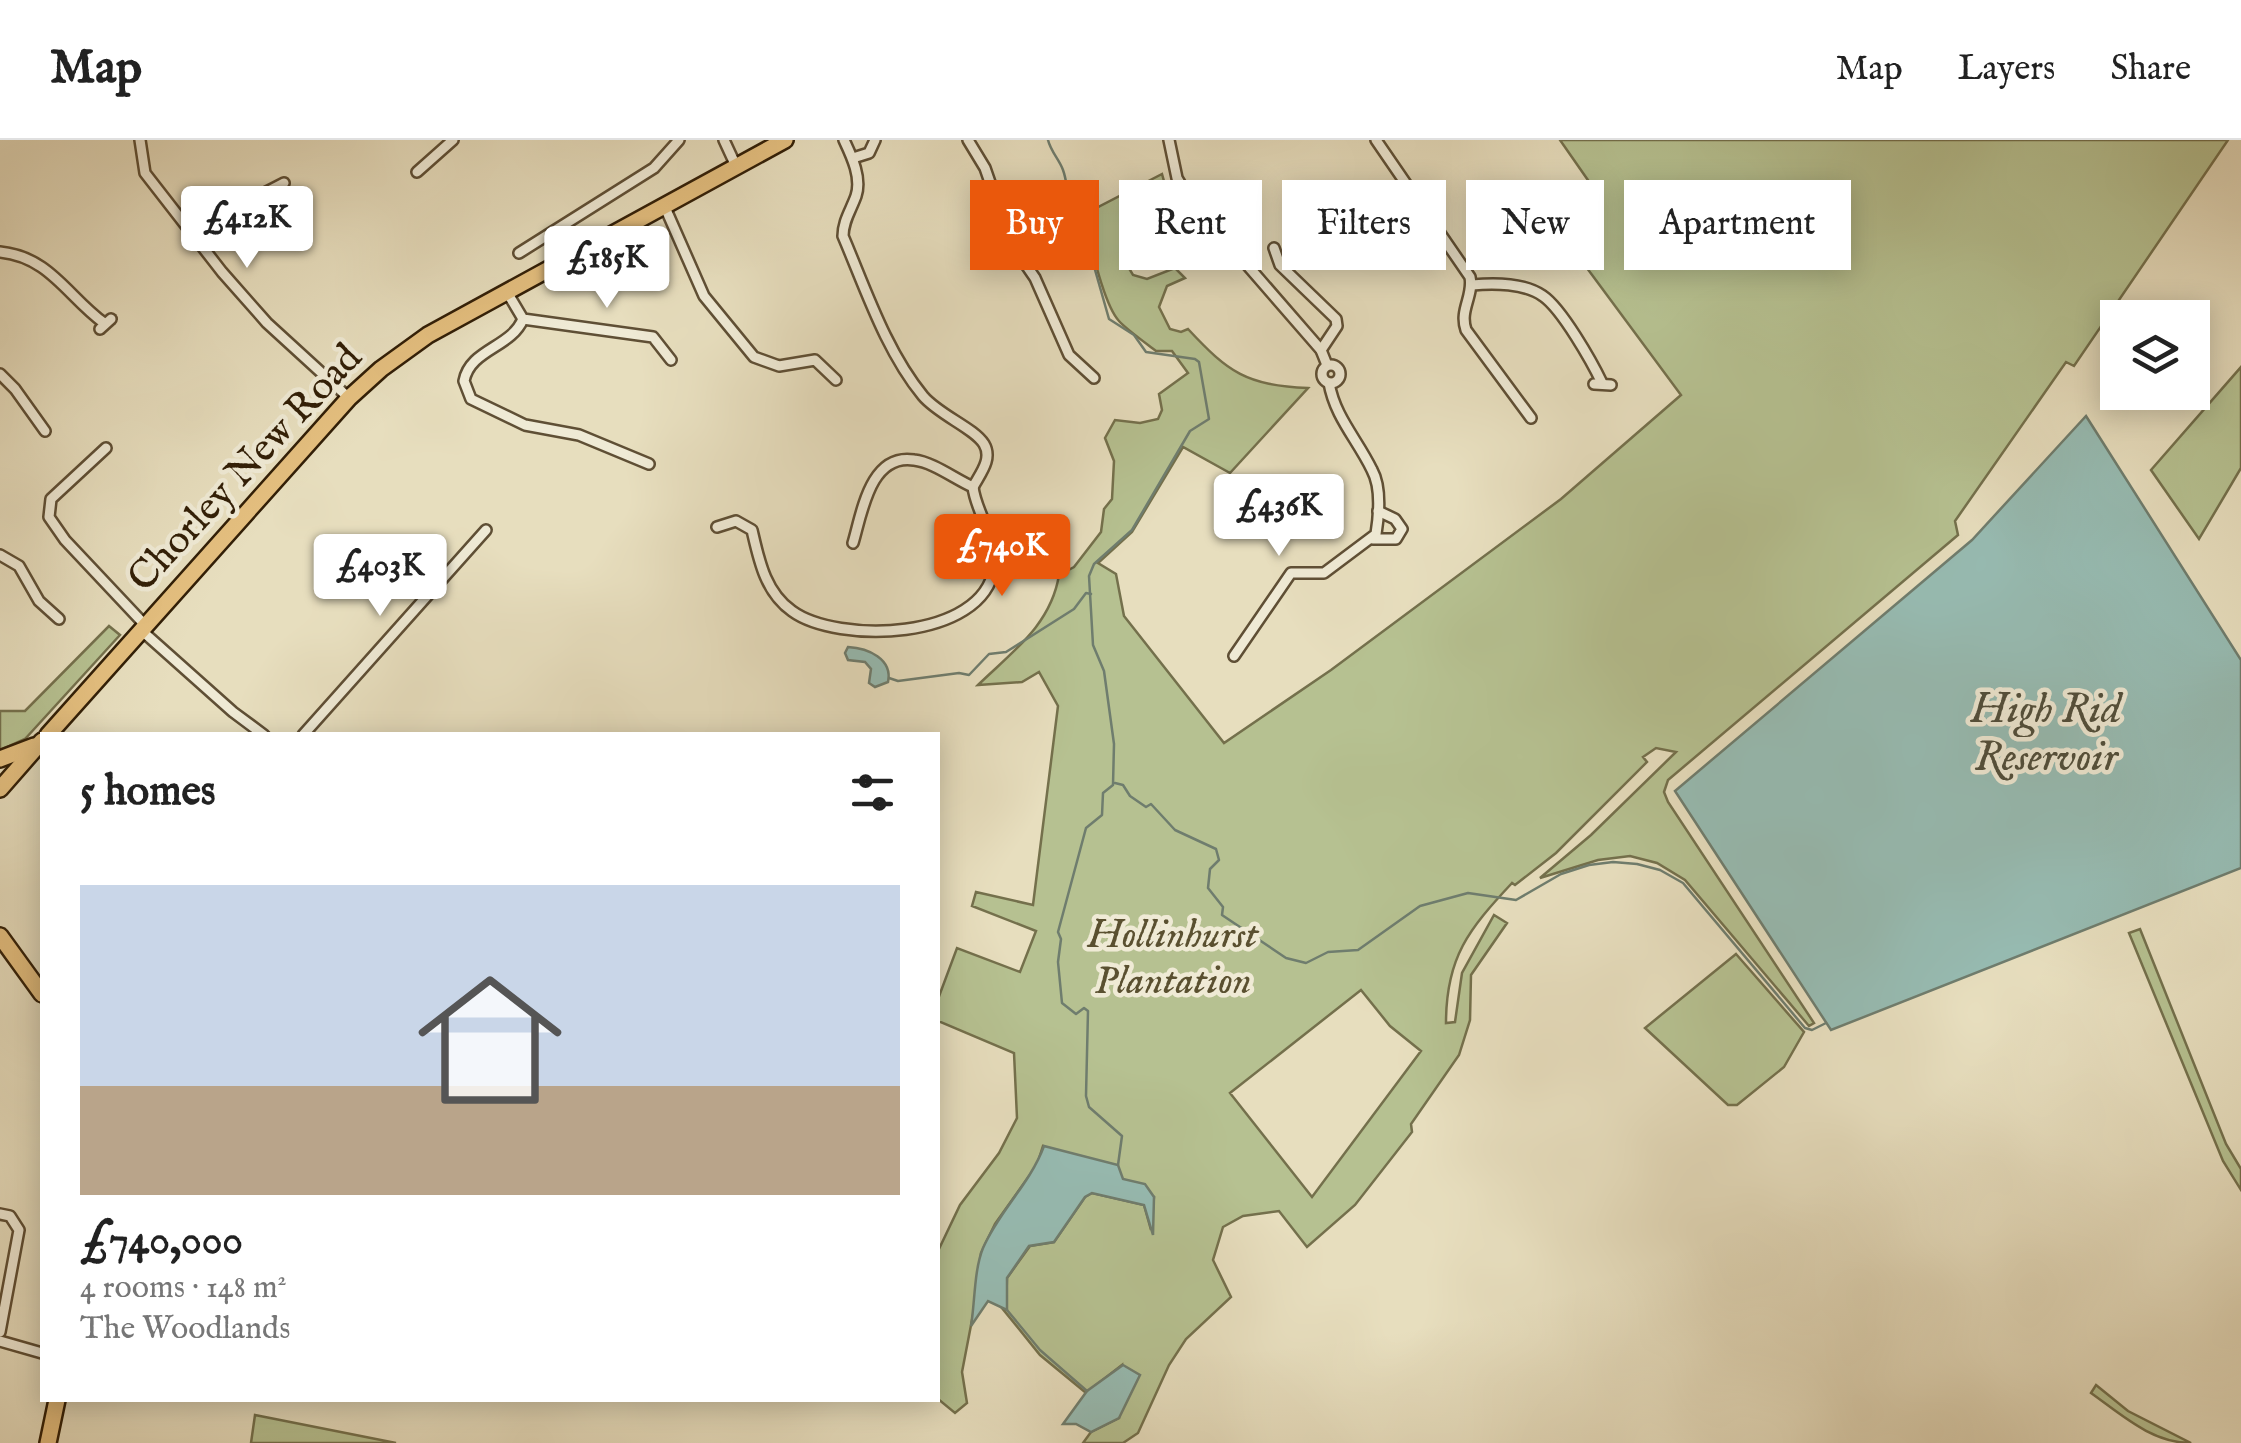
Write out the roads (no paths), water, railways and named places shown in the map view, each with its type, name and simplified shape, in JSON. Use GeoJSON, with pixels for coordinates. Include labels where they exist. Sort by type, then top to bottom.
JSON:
{"type":"FeatureCollection","features":[{"type":"Feature","properties":{"kind":"highway","name":"Chorley New Road"},"geometry":{"type":"LineString","coordinates":[[51,732],[349,398],[407,349],[785,140]]}},
{"type":"Feature","properties":{"kind":"highway"},"geometry":{"type":"LineString","coordinates":[[0,759],[40,742]]}},
{"type":"Feature","properties":{"kind":"highway","name":"Chorley New Road"},"geometry":{"type":"LineString","coordinates":[[2,783],[40,744]]}},
{"type":"Feature","properties":{"kind":"highway"},"geometry":{"type":"LineString","coordinates":[[0,936],[40,991]]}},
{"type":"Feature","properties":{"kind":"highway"},"geometry":{"type":"LineString","coordinates":[[48,1443],[56,1402]]}},
{"type":"Feature","properties":{"kind":"street"},"geometry":{"type":"LineString","coordinates":[[140,140],[144,173],[267,323],[349,398]]}},
{"type":"Feature","properties":{"kind":"street"},"geometry":{"type":"LineString","coordinates":[[404,163],[418,175],[453,140]]}},
{"type":"Feature","properties":{"kind":"street"},"geometry":{"type":"LineString","coordinates":[[518,254],[528,241],[654,168],[678,140]]}},
{"type":"Feature","properties":{"kind":"street"},"geometry":{"type":"LineString","coordinates":[[724,140],[736,166]]}},
{"type":"Feature","properties":{"kind":"street"},"geometry":{"type":"LineString","coordinates":[[717,527],[736,521],[752,530],[771,589],[804,619],[826,626],[913,630],[957,616],[979,598],[992,578],[994,554],[973,487],[987,460],[986,448],[927,402],[907,376],[844,236],[843,225],[858,190],[853,158],[844,140]]}},
{"type":"Feature","properties":{"kind":"street"},"geometry":{"type":"LineString","coordinates":[[853,158],[868,153],[874,140]]}},
{"type":"Feature","properties":{"kind":"street"},"geometry":{"type":"LineString","coordinates":[[968,140],[985,168],[1011,243],[1034,278],[1069,355],[1094,378]]}},
{"type":"Feature","properties":{"kind":"street"},"geometry":{"type":"LineString","coordinates":[[1169,140],[1178,178],[1189,198],[1321,350],[1327,366],[1322,376],[1329,383],[1332,400],[1372,470],[1378,510],[1373,540]]}},
{"type":"Feature","properties":{"kind":"street"},"geometry":{"type":"LineString","coordinates":[[1376,140],[1470,278],[1472,286],[1463,313],[1466,330],[1531,418]]}},
{"type":"Feature","properties":{"kind":"street"},"geometry":{"type":"LineString","coordinates":[[191,231],[284,184]]}},
{"type":"Feature","properties":{"kind":"street"},"geometry":{"type":"LineString","coordinates":[[664,206],[704,296],[754,357],[779,366],[817,360],[836,380]]}},
{"type":"Feature","properties":{"kind":"street"},"geometry":{"type":"LineString","coordinates":[[1274,248],[1280,265],[1336,319],[1337,326],[1321,350]]}},
{"type":"Feature","properties":{"kind":"street"},"geometry":{"type":"LineString","coordinates":[[0,252],[26,250],[64,285],[80,306],[105,324]]}},
{"type":"Feature","properties":{"kind":"street"},"geometry":{"type":"LineString","coordinates":[[1472,286],[1522,288],[1543,296],[1586,352],[1602,384]]}},
{"type":"Feature","properties":{"kind":"street"},"geometry":{"type":"LineString","coordinates":[[506,292],[522,319]]}},
{"type":"Feature","properties":{"kind":"street"},"geometry":{"type":"LineString","coordinates":[[522,319],[653,336],[671,360]]}},
{"type":"Feature","properties":{"kind":"street"},"geometry":{"type":"LineString","coordinates":[[522,319],[512,337],[470,366],[464,381],[471,399],[526,425],[579,435],[649,464]]}},
{"type":"Feature","properties":{"kind":"street"},"geometry":{"type":"LineString","coordinates":[[1327,366],[1336,365],[1341,373],[1338,381],[1329,383]]}},
{"type":"Feature","properties":{"kind":"street"},"geometry":{"type":"LineString","coordinates":[[0,374],[16,389],[45,431]]}},
{"type":"Feature","properties":{"kind":"street"},"geometry":{"type":"LineString","coordinates":[[106,448],[51,499],[49,517],[143,627],[233,712],[260,732]]}},
{"type":"Feature","properties":{"kind":"street"},"geometry":{"type":"LineString","coordinates":[[852,543],[873,480],[890,465],[914,460],[973,487]]}},
{"type":"Feature","properties":{"kind":"street"},"geometry":{"type":"LineString","coordinates":[[1234,656],[1291,573],[1324,573],[1373,540],[1396,539],[1402,529],[1378,510]]}},
{"type":"Feature","properties":{"kind":"street"},"geometry":{"type":"LineString","coordinates":[[307,732],[486,530]]}},
{"type":"Feature","properties":{"kind":"street"},"geometry":{"type":"LineString","coordinates":[[0,555],[19,566],[40,601],[62,620]]}},
{"type":"Feature","properties":{"kind":"street"},"geometry":{"type":"LineString","coordinates":[[0,1214],[10,1216],[19,1230],[0,1332]]}},
{"type":"Feature","properties":{"kind":"street"},"geometry":{"type":"LineString","coordinates":[[0,1342],[40,1352]]}},
{"type":"Feature","properties":{"kind":"water","name":"High Rid Reservoir"},"geometry":{"type":"Polygon","coordinates":[[[2086,416],[2241,660],[2241,868],[1831,1030],[1675,791],[1972,540],[2086,416]]]}},
{"type":"Feature","properties":{"kind":"water"},"geometry":{"type":"Polygon","coordinates":[[[848,647],[883,661],[888,682],[875,687],[869,683],[871,669],[865,662],[848,660],[848,647]]]}},
{"type":"Feature","properties":{"kind":"water"},"geometry":{"type":"Polygon","coordinates":[[[1044,1146],[1118,1165],[1123,1179],[1145,1184],[1154,1197],[1153,1235],[1144,1205],[1092,1193],[1085,1197],[1054,1242],[1029,1246],[1007,1278],[1007,1310],[988,1301],[971,1326],[983,1248],[1044,1146]]]}},
{"type":"Feature","properties":{"kind":"water"},"geometry":{"type":"Polygon","coordinates":[[[1123,1365],[1140,1375],[1119,1418],[1091,1432],[1076,1424],[1063,1424],[1087,1391],[1123,1365]]]}},
{"type":"Feature","properties":{"kind":"waterway"},"geometry":{"type":"LineString","coordinates":[[1048,140],[1063,170],[1072,208],[1080,217],[1109,319],[1134,335],[1146,352],[1199,362],[1209,419],[1190,431],[1132,530],[1094,564],[1089,576],[1093,645],[1104,671],[1114,744],[1113,785],[1103,793],[1102,815],[1086,828],[1058,932],[1058,962],[1062,1003],[1076,1014],[1084,1008],[1088,1011],[1086,1096],[1089,1107],[1122,1136],[1118,1165]]}},
{"type":"Feature","properties":{"kind":"waterway"},"geometry":{"type":"LineString","coordinates":[[889,678],[898,681],[969,675],[989,654],[1006,652],[1074,609],[1086,593],[1091,594]]}},
{"type":"Feature","properties":{"kind":"waterway"},"geometry":{"type":"LineString","coordinates":[[1115,783],[1123,785],[1130,796],[1146,807],[1151,804],[1175,830],[1216,849],[1219,860],[1210,869],[1208,888],[1223,907],[1222,915],[1286,958],[1306,963],[1328,952],[1358,950],[1420,906],[1468,893],[1516,900],[1561,874],[1589,865],[1637,864],[1660,870],[1683,883],[1805,1028],[1812,1030],[1826,1023]]}},
{"type":"Feature","properties":{"kind":"waterway"},"geometry":{"type":"LineString","coordinates":[[1007,1310],[1040,1350],[1087,1391]]}},
{"type":"Feature","properties":{"kind":"park label","name":"Hollinhurst Plantation"},"geometry":{"type":"Point","coordinates":[1173,959]}}]}
